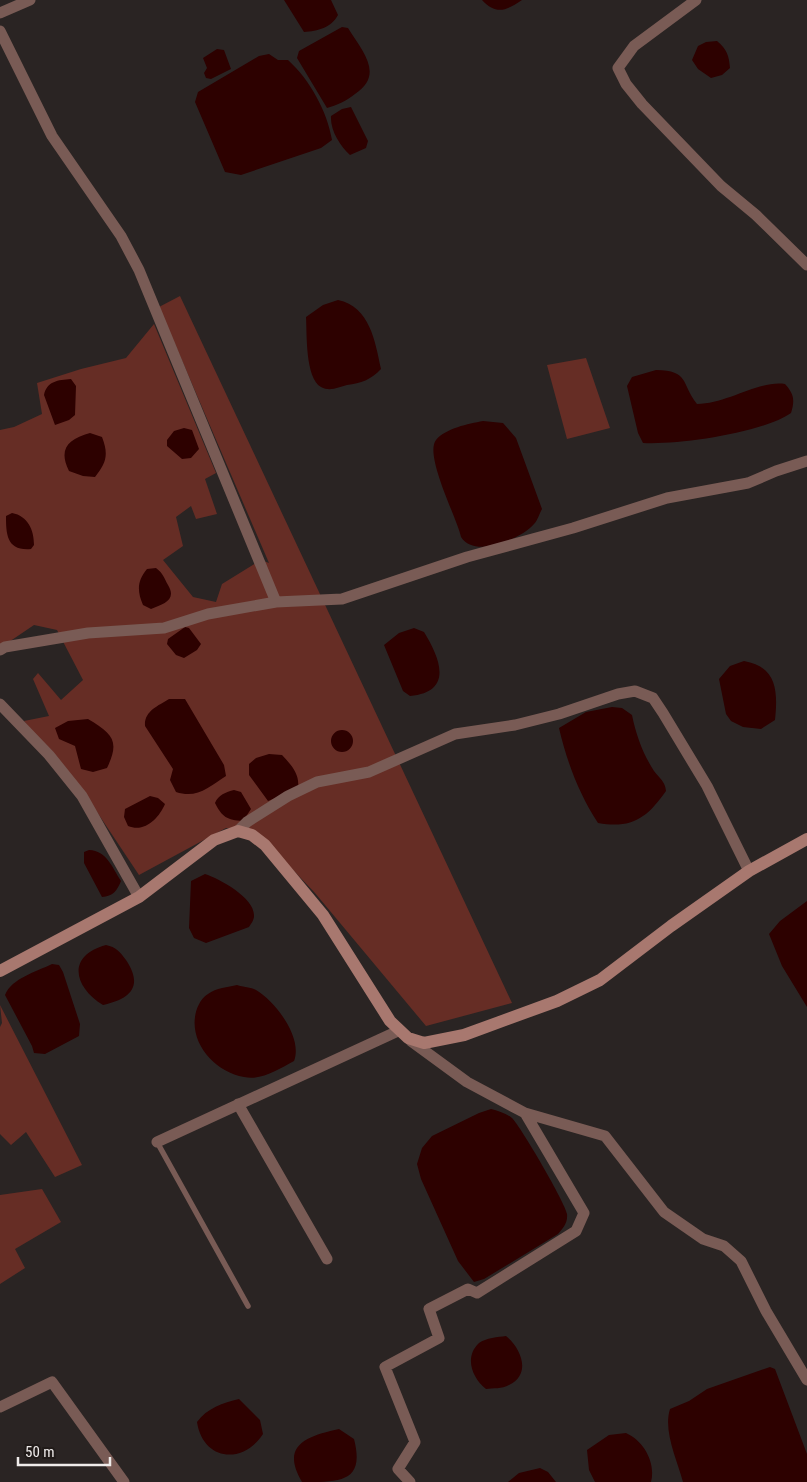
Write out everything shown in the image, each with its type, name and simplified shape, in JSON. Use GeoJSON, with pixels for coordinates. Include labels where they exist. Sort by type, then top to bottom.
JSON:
{"type":"FeatureCollection","features":[{"type":"Feature","properties":{"kind":"street"},"geometry":{"type":"LineString","coordinates":[[0,13],[30,0]]}},
{"type":"Feature","properties":{"kind":"street"},"geometry":{"type":"LineString","coordinates":[[696,0],[634,46],[618,68],[626,84],[642,104],[721,186],[756,215],[807,265]]}},
{"type":"Feature","properties":{"kind":"street"},"geometry":{"type":"LineString","coordinates":[[0,31],[52,136],[122,236],[139,270],[276,602]]}},
{"type":"Feature","properties":{"kind":"street"},"geometry":{"type":"LineString","coordinates":[[0,650],[5,647],[43,639],[88,633],[164,628],[208,614],[276,602],[342,599],[467,557],[573,528],[667,498],[748,483],[776,471],[807,462]]}},
{"type":"Feature","properties":{"kind":"street"},"geometry":{"type":"LineString","coordinates":[[0,971],[139,897],[214,840],[238,831],[247,822],[288,796],[318,782],[369,772],[455,734],[515,726],[559,714],[618,694],[635,691],[653,698],[706,786],[749,871]]}},
{"type":"Feature","properties":{"kind":"street"},"geometry":{"type":"LineString","coordinates":[[0,704],[49,755],[82,796],[139,897]]}},
{"type":"Feature","properties":{"kind":"street"},"geometry":{"type":"LineString","coordinates":[[238,831],[252,835],[265,845],[312,902],[403,1034],[467,1082],[525,1113],[605,1136],[664,1212],[703,1239],[724,1246],[741,1261],[766,1311],[807,1380]]}},
{"type":"Feature","properties":{"kind":"street"},"geometry":{"type":"LineString","coordinates":[[157,1142],[238,1104],[403,1034],[424,1043],[464,1035],[566,996],[600,980],[671,926],[749,871],[807,839]]}},
{"type":"Feature","properties":{"kind":"street"},"geometry":{"type":"LineString","coordinates":[[238,1104],[327,1259]]}},
{"type":"Feature","properties":{"kind":"street"},"geometry":{"type":"LineString","coordinates":[[410,1482],[398,1469],[415,1442],[385,1367],[439,1338],[429,1309],[468,1289],[477,1293],[518,1268],[576,1231],[584,1213],[525,1113]]}},
{"type":"Feature","properties":{"kind":"street"},"geometry":{"type":"LineString","coordinates":[[0,1407],[52,1382],[124,1482]]}},
{"type":"Feature","properties":{"kind":"lane"},"geometry":{"type":"LineString","coordinates":[[157,1142],[248,1306]]}},
{"type":"Feature","properties":{"kind":"shaded area"},"geometry":{"type":"Polygon","coordinates":[[[284,0],[331,0],[338,15],[332,23],[324,28],[304,32],[284,0]]]}},
{"type":"Feature","properties":{"kind":"shaded area"},"geometry":{"type":"Polygon","coordinates":[[[482,0],[522,0],[511,7],[501,10],[492,8],[482,0]]]}},
{"type":"Feature","properties":{"kind":"shaded area"},"geometry":{"type":"Polygon","coordinates":[[[342,27],[348,28],[364,54],[370,70],[369,78],[364,86],[352,96],[335,106],[327,108],[297,58],[299,51],[342,27]]]}},
{"type":"Feature","properties":{"kind":"shaded area"},"geometry":{"type":"Polygon","coordinates":[[[717,41],[727,53],[730,68],[722,75],[711,78],[698,69],[692,60],[698,46],[706,42],[717,41]]]}},
{"type":"Feature","properties":{"kind":"shaded area"},"geometry":{"type":"Polygon","coordinates":[[[217,49],[224,50],[231,69],[211,79],[206,78],[204,73],[207,68],[203,58],[217,49]]]}},
{"type":"Feature","properties":{"kind":"shaded area"},"geometry":{"type":"Polygon","coordinates":[[[269,54],[278,60],[288,60],[310,86],[322,107],[332,140],[321,148],[241,175],[225,172],[195,102],[198,92],[259,56],[269,54]]]}},
{"type":"Feature","properties":{"kind":"shaded area"},"geometry":{"type":"Polygon","coordinates":[[[351,107],[368,141],[366,148],[350,155],[336,137],[332,127],[331,116],[342,109],[351,107]]]}},
{"type":"Feature","properties":{"kind":"shaded area"},"geometry":{"type":"Polygon","coordinates":[[[180,296],[512,1003],[426,1026],[315,893],[256,831],[226,828],[139,875],[91,803],[24,721],[49,716],[33,679],[38,673],[61,700],[83,680],[57,630],[34,625],[0,648],[0,430],[14,427],[42,414],[37,383],[81,369],[126,358],[154,324],[216,473],[205,479],[217,514],[196,519],[191,506],[176,517],[183,546],[163,560],[193,597],[216,602],[222,584],[261,560],[269,563],[159,307],[180,296]]]}},
{"type":"Feature","properties":{"kind":"shaded area"},"geometry":{"type":"Polygon","coordinates":[[[338,300],[349,304],[364,318],[373,337],[381,369],[366,380],[328,389],[321,387],[312,375],[309,365],[306,317],[323,305],[338,300]]]}},
{"type":"Feature","properties":{"kind":"shaded area"},"geometry":{"type":"Polygon","coordinates":[[[586,358],[610,428],[567,439],[547,365],[586,358]]]}},
{"type":"Feature","properties":{"kind":"shaded area"},"geometry":{"type":"Polygon","coordinates":[[[656,370],[679,375],[697,404],[720,400],[764,385],[785,384],[793,397],[791,413],[778,420],[741,432],[698,440],[643,443],[638,433],[627,386],[632,377],[656,370]]]}},
{"type":"Feature","properties":{"kind":"shaded area"},"geometry":{"type":"Polygon","coordinates":[[[71,379],[76,386],[75,415],[69,420],[55,425],[44,395],[45,390],[54,382],[71,379]]]}},
{"type":"Feature","properties":{"kind":"shaded area"},"geometry":{"type":"Polygon","coordinates":[[[483,421],[503,423],[516,438],[542,509],[528,530],[509,541],[487,547],[468,543],[461,537],[442,487],[433,448],[436,440],[445,432],[483,421]]]}},
{"type":"Feature","properties":{"kind":"shaded area"},"geometry":{"type":"Polygon","coordinates":[[[184,428],[192,430],[199,449],[191,458],[182,459],[167,446],[167,440],[174,431],[184,428]]]}},
{"type":"Feature","properties":{"kind":"shaded area"},"geometry":{"type":"Polygon","coordinates":[[[90,433],[102,437],[106,454],[104,463],[95,477],[83,476],[69,471],[65,457],[67,446],[71,442],[82,435],[90,433]]]}},
{"type":"Feature","properties":{"kind":"shaded area"},"geometry":{"type":"Polygon","coordinates":[[[12,513],[22,517],[29,524],[34,539],[34,545],[31,549],[17,547],[9,540],[6,516],[12,513]]]}},
{"type":"Feature","properties":{"kind":"shaded area"},"geometry":{"type":"Polygon","coordinates":[[[156,568],[163,576],[171,594],[168,601],[151,609],[143,605],[139,586],[141,578],[147,569],[156,568]]]}},
{"type":"Feature","properties":{"kind":"shaded area"},"geometry":{"type":"Polygon","coordinates":[[[185,627],[189,628],[201,644],[197,650],[184,658],[176,655],[167,644],[168,639],[185,627]]]}},
{"type":"Feature","properties":{"kind":"shaded area"},"geometry":{"type":"Polygon","coordinates":[[[414,628],[424,632],[430,642],[435,652],[440,672],[438,681],[433,688],[424,693],[410,696],[403,691],[384,645],[399,633],[414,628]]]}},
{"type":"Feature","properties":{"kind":"shaded area"},"geometry":{"type":"Polygon","coordinates":[[[744,661],[755,664],[763,669],[773,682],[775,690],[775,720],[761,729],[743,727],[731,721],[726,714],[719,679],[730,666],[744,661]]]}},
{"type":"Feature","properties":{"kind":"shaded area"},"geometry":{"type":"Polygon","coordinates":[[[169,699],[185,699],[224,765],[226,776],[197,793],[183,794],[176,792],[170,780],[173,769],[145,726],[149,713],[169,699]]]}},
{"type":"Feature","properties":{"kind":"shaded area"},"geometry":{"type":"Polygon","coordinates":[[[612,707],[622,708],[632,715],[643,751],[650,765],[663,782],[666,791],[645,815],[629,823],[620,824],[598,823],[574,777],[559,728],[586,712],[612,707]]]}},
{"type":"Feature","properties":{"kind":"shaded area"},"geometry":{"type":"Polygon","coordinates":[[[88,719],[108,734],[112,739],[113,745],[111,759],[107,768],[93,772],[81,769],[75,746],[59,739],[55,728],[68,721],[88,719]]]}},
{"type":"Feature","properties":{"kind":"shaded area"},"geometry":{"type":"Polygon","coordinates":[[[342,730],[352,737],[353,741],[346,751],[342,752],[332,745],[331,741],[338,731],[342,730]]]}},
{"type":"Feature","properties":{"kind":"shaded area"},"geometry":{"type":"Polygon","coordinates":[[[269,754],[282,755],[289,763],[298,779],[298,789],[268,801],[249,775],[249,764],[256,758],[269,754]]]}},
{"type":"Feature","properties":{"kind":"shaded area"},"geometry":{"type":"Polygon","coordinates":[[[234,790],[241,792],[251,809],[243,821],[226,817],[220,812],[215,803],[223,794],[234,790]]]}},
{"type":"Feature","properties":{"kind":"shaded area"},"geometry":{"type":"Polygon","coordinates":[[[150,796],[158,798],[165,804],[159,814],[146,826],[134,828],[128,826],[124,817],[125,809],[150,796]]]}},
{"type":"Feature","properties":{"kind":"shaded area"},"geometry":{"type":"Polygon","coordinates":[[[89,850],[100,853],[105,857],[121,881],[112,894],[102,897],[84,863],[84,852],[89,850]]]}},
{"type":"Feature","properties":{"kind":"shaded area"},"geometry":{"type":"Polygon","coordinates":[[[205,874],[219,880],[243,896],[253,909],[254,916],[249,927],[206,943],[194,938],[189,928],[191,881],[205,874]]]}},
{"type":"Feature","properties":{"kind":"shaded area"},"geometry":{"type":"Polygon","coordinates":[[[807,901],[807,1007],[782,966],[769,934],[780,921],[807,901]]]}},
{"type":"Feature","properties":{"kind":"shaded area"},"geometry":{"type":"Polygon","coordinates":[[[106,945],[118,950],[126,960],[134,978],[134,985],[127,995],[121,999],[103,1005],[86,990],[79,972],[80,964],[85,956],[93,950],[106,945]]]}},
{"type":"Feature","properties":{"kind":"shaded area"},"geometry":{"type":"Polygon","coordinates":[[[52,964],[59,965],[63,972],[80,1024],[79,1036],[45,1054],[34,1053],[5,995],[8,989],[19,980],[52,964]]]}},
{"type":"Feature","properties":{"kind":"shaded area"},"geometry":{"type":"Polygon","coordinates":[[[237,985],[256,990],[272,1003],[286,1021],[295,1042],[296,1052],[294,1061],[270,1074],[250,1078],[224,1069],[215,1063],[201,1047],[195,1027],[195,1017],[201,1001],[211,992],[237,985]]]}},
{"type":"Feature","properties":{"kind":"shaded area"},"geometry":{"type":"Polygon","coordinates":[[[0,1005],[82,1165],[55,1177],[26,1132],[11,1145],[0,1134],[0,1027],[2,1023],[0,1005]]]}},
{"type":"Feature","properties":{"kind":"shaded area"},"geometry":{"type":"Polygon","coordinates":[[[491,1109],[502,1112],[512,1118],[517,1124],[552,1182],[565,1207],[567,1220],[558,1234],[484,1279],[474,1282],[458,1261],[421,1179],[417,1164],[422,1148],[432,1136],[491,1109]]]}},
{"type":"Feature","properties":{"kind":"shaded area"},"geometry":{"type":"Polygon","coordinates":[[[42,1189],[61,1222],[15,1249],[25,1268],[0,1284],[0,1195],[42,1189]]]}},
{"type":"Feature","properties":{"kind":"shaded area"},"geometry":{"type":"Polygon","coordinates":[[[506,1336],[520,1354],[522,1368],[520,1374],[516,1380],[506,1386],[486,1389],[477,1379],[472,1367],[471,1361],[474,1349],[482,1341],[506,1336]]]}},
{"type":"Feature","properties":{"kind":"shaded area"},"geometry":{"type":"Polygon","coordinates":[[[770,1367],[775,1369],[807,1454],[807,1482],[683,1482],[669,1436],[668,1418],[670,1409],[689,1401],[707,1389],[770,1367]]]}},
{"type":"Feature","properties":{"kind":"shaded area"},"geometry":{"type":"Polygon","coordinates":[[[239,1399],[260,1420],[263,1434],[255,1444],[245,1451],[225,1454],[215,1451],[207,1445],[201,1435],[197,1422],[210,1410],[221,1404],[239,1399]]]}},
{"type":"Feature","properties":{"kind":"shaded area"},"geometry":{"type":"Polygon","coordinates":[[[339,1429],[354,1439],[357,1453],[353,1472],[347,1477],[338,1480],[302,1482],[294,1459],[300,1444],[317,1435],[339,1429]]]}},
{"type":"Feature","properties":{"kind":"shaded area"},"geometry":{"type":"Polygon","coordinates":[[[626,1433],[638,1441],[647,1453],[652,1467],[651,1482],[595,1482],[589,1470],[587,1450],[609,1435],[626,1433]]]}},
{"type":"Feature","properties":{"kind":"shaded area"},"geometry":{"type":"Polygon","coordinates":[[[540,1468],[548,1472],[556,1482],[508,1482],[519,1473],[540,1468]]]}}]}
